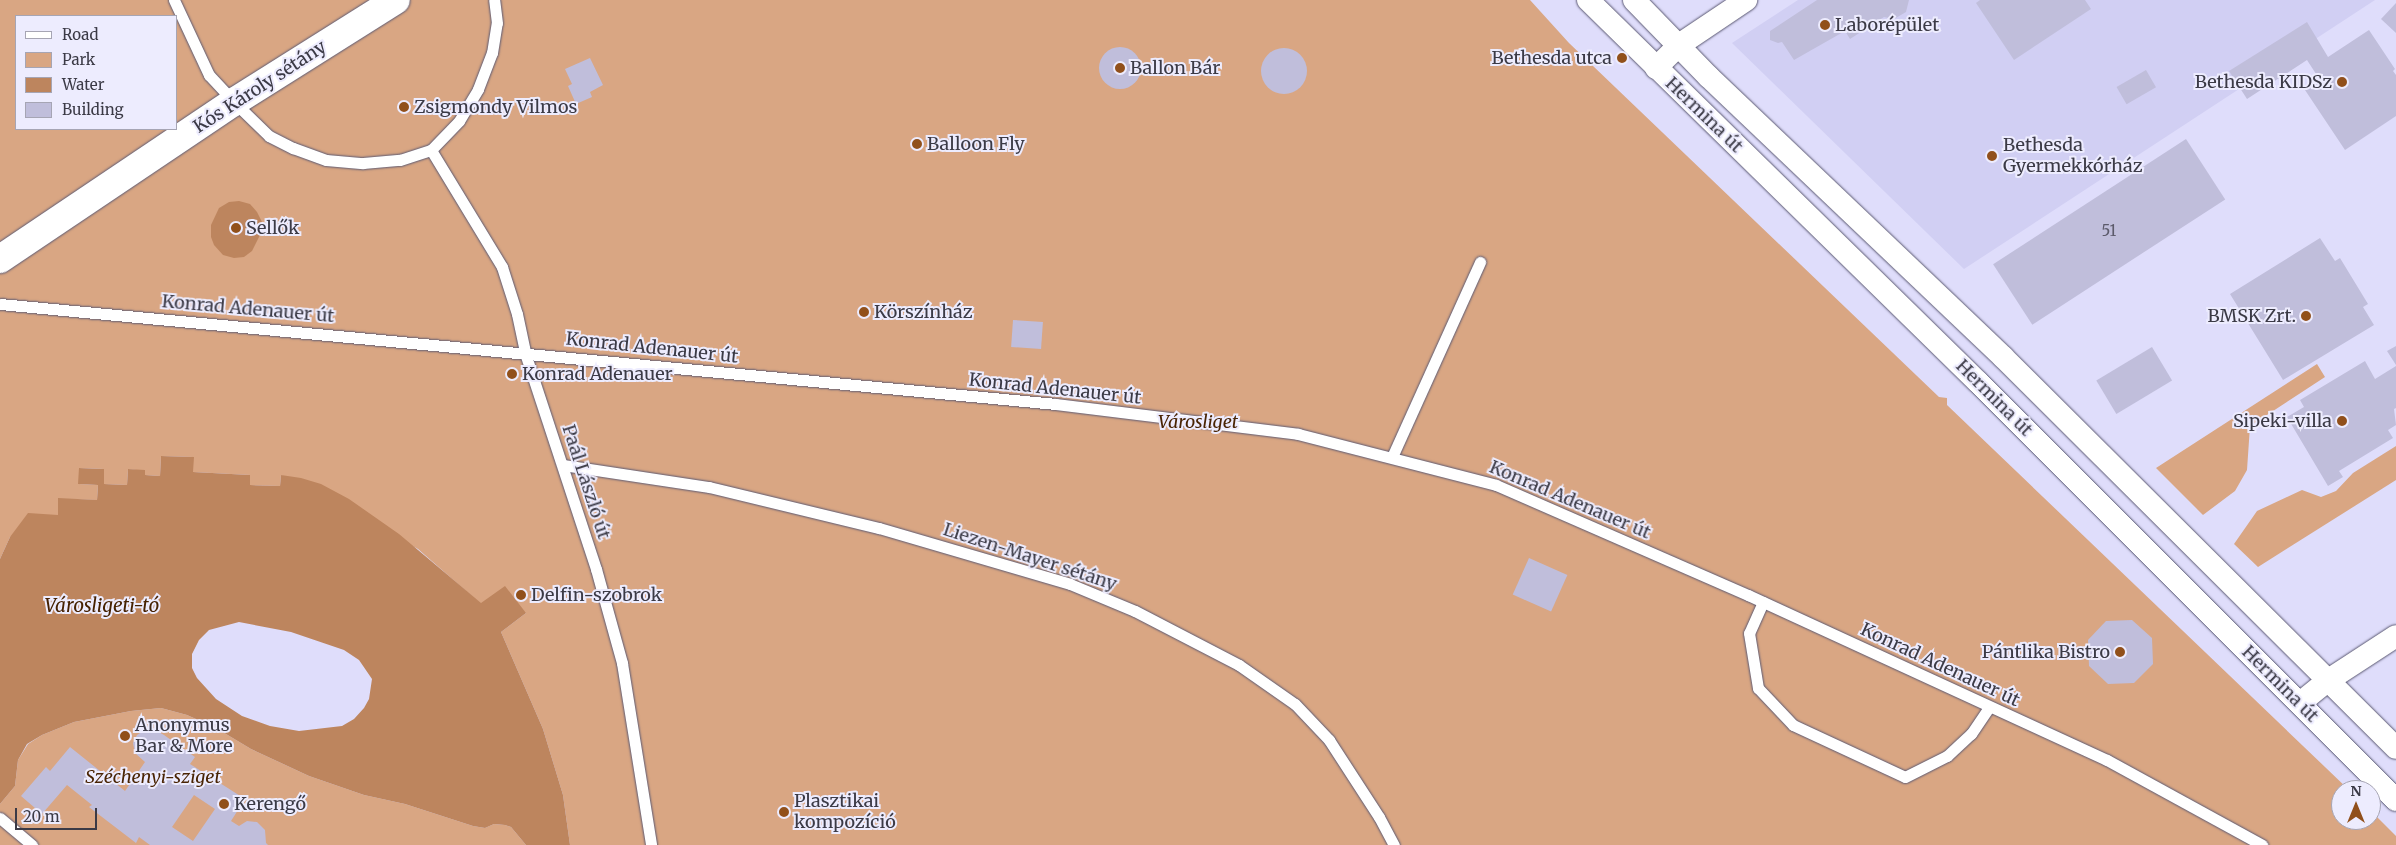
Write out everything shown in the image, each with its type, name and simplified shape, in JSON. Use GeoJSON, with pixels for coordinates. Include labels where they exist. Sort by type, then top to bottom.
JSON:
{"type":"FeatureCollection","features":[{"type":"Feature","properties":{"kind":"street","name":"Kós Károly sétány"},"geometry":{"type":"LineString","coordinates":[[0,259],[234,102],[396,0]]}},
{"type":"Feature","properties":{"kind":"street","name":"Hermina út"},"geometry":{"type":"LineString","coordinates":[[1588,0],[1978,382],[2396,800]]}},
{"type":"Feature","properties":{"kind":"street","name":"Hermina út"},"geometry":{"type":"LineString","coordinates":[[1634,0],[1716,84],[2003,357],[2326,681],[2396,748]]}},
{"type":"Feature","properties":{"kind":"street"},"geometry":{"type":"LineString","coordinates":[[1656,68],[1679,45],[1746,0]]}},
{"type":"Feature","properties":{"kind":"street"},"geometry":{"type":"LineString","coordinates":[[2300,703],[2326,681],[2396,636]]}},
{"type":"Feature","properties":{"kind":"lane"},"geometry":{"type":"LineString","coordinates":[[174,0],[209,75],[269,136],[293,148],[326,160],[363,163],[400,160],[432,150],[459,121],[478,88],[492,54],[497,23],[494,0]]}},
{"type":"Feature","properties":{"kind":"lane","name":"Paál László út"},"geometry":{"type":"LineString","coordinates":[[432,150],[502,267],[517,314],[525,353],[596,569],[622,663],[651,845]]}},
{"type":"Feature","properties":{"kind":"lane"},"geometry":{"type":"LineString","coordinates":[[1392,457],[1480,262]]}},
{"type":"Feature","properties":{"kind":"lane","name":"Konrad Adenauer út"},"geometry":{"type":"LineString","coordinates":[[0,304],[1055,404],[1298,434],[1496,485],[1763,602],[2107,760],[2262,845]]}},
{"type":"Feature","properties":{"kind":"lane","name":"Liezen-Mayer sétány"},"geometry":{"type":"LineString","coordinates":[[563,465],[709,487],[879,528],[1070,584],[1135,610],[1239,665],[1295,704],[1329,740],[1379,817],[1394,845]]}},
{"type":"Feature","properties":{"kind":"lane"},"geometry":{"type":"LineString","coordinates":[[1763,602],[1749,633],[1758,688],[1793,725],[1905,778],[1947,756],[1971,734],[1989,707]]}},
{"type":"Feature","properties":{"kind":"lane"},"geometry":{"type":"LineString","coordinates":[[0,818],[32,845]]}},
{"type":"Feature","properties":{"kind":"shaded area","name":"Bethesda Gyermekkórház"},"geometry":{"type":"Polygon","coordinates":[[[1798,0],[2375,0],[1964,269],[1732,43],[1798,0]]]}},
{"type":"Feature","properties":{"kind":"green space","name":"Városliget"},"geometry":{"type":"Polygon","coordinates":[[[0,0],[1530,0],[1569,43],[1939,397],[1947,398],[1947,405],[2339,780],[2331,780],[2331,830],[2381,830],[2381,821],[2396,836],[2396,845],[570,845],[563,795],[543,729],[501,632],[526,613],[481,604],[418,549],[281,475],[280,486],[249,485],[250,475],[193,472],[193,457],[161,456],[160,476],[145,475],[145,471],[128,469],[127,485],[103,484],[104,469],[80,468],[79,484],[98,485],[97,500],[59,499],[58,515],[10,537],[0,559],[0,0]]]}},
{"type":"Feature","properties":{"kind":"green space"},"geometry":{"type":"Polygon","coordinates":[[[2317,364],[2325,377],[2250,426],[2247,470],[2235,491],[2203,515],[2156,468],[2317,364]]]}},
{"type":"Feature","properties":{"kind":"green space"},"geometry":{"type":"Polygon","coordinates":[[[2396,446],[2396,480],[2258,567],[2234,544],[2257,511],[2302,490],[2321,497],[2336,491],[2353,473],[2396,446]]]}},
{"type":"Feature","properties":{"kind":"green space","name":"Széchenyi-sziget"},"geometry":{"type":"Polygon","coordinates":[[[161,708],[187,715],[216,728],[251,749],[309,776],[364,795],[405,804],[473,826],[485,828],[494,824],[505,825],[511,827],[526,845],[0,845],[0,804],[15,786],[18,760],[28,744],[42,735],[74,722],[131,711],[161,708]]]}},
{"type":"Feature","properties":{"kind":"water","name":"Sellők"},"geometry":{"type":"Polygon","coordinates":[[[239,201],[250,204],[257,212],[262,222],[262,231],[252,251],[244,257],[234,258],[223,255],[214,245],[211,237],[211,225],[219,208],[229,202],[239,201]]]}},
{"type":"Feature","properties":{"kind":"water","name":"Városligeti-tó"},"geometry":{"type":"Polygon","coordinates":[[[161,456],[194,457],[193,472],[250,475],[250,485],[280,486],[281,475],[321,484],[349,499],[399,534],[481,603],[505,586],[526,613],[501,632],[543,729],[563,795],[570,845],[526,845],[511,827],[505,825],[494,824],[485,828],[473,826],[405,804],[364,795],[309,776],[251,749],[216,728],[187,715],[161,708],[131,711],[74,722],[42,735],[27,744],[18,760],[15,786],[0,804],[0,559],[10,537],[28,513],[58,515],[58,498],[97,500],[98,485],[78,484],[79,468],[104,469],[104,484],[127,485],[128,469],[145,470],[145,475],[160,476],[161,456]],[[239,622],[209,630],[199,640],[192,654],[192,668],[197,678],[216,699],[242,716],[270,726],[299,731],[342,726],[354,719],[369,699],[372,679],[359,660],[344,650],[291,632],[239,622]]]}},
{"type":"Feature","properties":{"kind":"building","name":"Laborépület"},"geometry":{"type":"Polygon","coordinates":[[[1817,0],[1909,0],[1906,12],[1894,19],[1884,17],[1850,39],[1845,31],[1794,60],[1782,42],[1778,43],[1770,40],[1770,31],[1817,0]]]}},
{"type":"Feature","properties":{"kind":"building"},"geometry":{"type":"Polygon","coordinates":[[[1980,0],[2085,0],[2091,9],[2014,60],[1976,3],[1980,0]]]}},
{"type":"Feature","properties":{"kind":"building"},"geometry":{"type":"Polygon","coordinates":[[[2396,3],[2396,33],[2381,19],[2396,3]]]}},
{"type":"Feature","properties":{"kind":"building"},"geometry":{"type":"Polygon","coordinates":[[[2307,22],[2328,57],[2369,30],[2395,69],[2393,71],[2396,75],[2396,116],[2345,150],[2303,87],[2318,77],[2307,60],[2247,99],[2229,71],[2307,22]]]}},
{"type":"Feature","properties":{"kind":"building","name":"Ballon Bár"},"geometry":{"type":"Polygon","coordinates":[[[1124,47],[1132,50],[1138,56],[1141,68],[1138,80],[1132,86],[1116,89],[1108,86],[1102,80],[1099,64],[1102,56],[1108,50],[1124,47]]]}},
{"type":"Feature","properties":{"kind":"building"},"geometry":{"type":"Polygon","coordinates":[[[1284,48],[1297,52],[1303,58],[1307,71],[1303,84],[1297,90],[1284,94],[1271,90],[1265,84],[1261,71],[1265,58],[1271,52],[1284,48]]]}},
{"type":"Feature","properties":{"kind":"building"},"geometry":{"type":"Polygon","coordinates":[[[590,58],[603,85],[590,92],[592,97],[576,104],[568,86],[572,84],[565,69],[590,58]]]}},
{"type":"Feature","properties":{"kind":"building"},"geometry":{"type":"Polygon","coordinates":[[[2146,70],[2156,87],[2127,104],[2117,87],[2146,70]]]}},
{"type":"Feature","properties":{"kind":"building"},"geometry":{"type":"Polygon","coordinates":[[[2186,139],[2225,199],[2032,325],[1993,264],[2186,139]]]}},
{"type":"Feature","properties":{"kind":"building","name":"BMSK Zrt."},"geometry":{"type":"Polygon","coordinates":[[[2320,238],[2335,261],[2340,258],[2368,304],[2363,307],[2374,325],[2283,380],[2230,294],[2320,238]]]}},
{"type":"Feature","properties":{"kind":"building"},"geometry":{"type":"Polygon","coordinates":[[[1013,320],[1043,322],[1041,349],[1011,347],[1013,320]]]}},
{"type":"Feature","properties":{"kind":"building"},"geometry":{"type":"Polygon","coordinates":[[[2396,346],[2396,365],[2387,351],[2396,346]]]}},
{"type":"Feature","properties":{"kind":"building"},"geometry":{"type":"Polygon","coordinates":[[[2152,347],[2172,380],[2116,414],[2096,380],[2152,347]]]}},
{"type":"Feature","properties":{"kind":"building","name":"Sipeki-villa"},"geometry":{"type":"Polygon","coordinates":[[[2365,361],[2375,379],[2396,366],[2396,408],[2394,409],[2396,425],[2388,430],[2393,438],[2339,471],[2343,477],[2328,486],[2287,417],[2304,407],[2300,400],[2365,361]]]}},
{"type":"Feature","properties":{"kind":"building"},"geometry":{"type":"Polygon","coordinates":[[[1529,558],[1567,575],[1551,612],[1513,595],[1529,558]]]}},
{"type":"Feature","properties":{"kind":"building","name":"Pántlika Bistro"},"geometry":{"type":"Polygon","coordinates":[[[2132,620],[2152,638],[2153,664],[2134,683],[2108,684],[2089,666],[2088,640],[2106,621],[2132,620]]]}},
{"type":"Feature","properties":{"kind":"building"},"geometry":{"type":"Polygon","coordinates":[[[145,730],[155,730],[195,757],[190,764],[245,799],[231,821],[239,826],[247,821],[257,822],[265,830],[266,843],[268,845],[150,845],[139,837],[136,843],[89,807],[92,805],[67,785],[42,814],[21,796],[46,767],[50,771],[70,747],[125,791],[145,762],[135,753],[133,743],[137,735],[145,730]],[[194,795],[172,827],[193,841],[215,809],[194,795]]]}},
{"type":"Feature","properties":{"kind":"place","name":"Laborépület"},"geometry":{"type":"Point","coordinates":[1825,25]}},
{"type":"Feature","properties":{"kind":"place","name":"Bethesda utca"},"geometry":{"type":"Point","coordinates":[1622,58]}},
{"type":"Feature","properties":{"kind":"place","name":"Ballon Bár"},"geometry":{"type":"Point","coordinates":[1120,68]}},
{"type":"Feature","properties":{"kind":"place","name":"Bethesda KIDSz"},"geometry":{"type":"Point","coordinates":[2342,82]}},
{"type":"Feature","properties":{"kind":"place","name":"Zsigmondy Vilmos"},"geometry":{"type":"Point","coordinates":[404,107]}},
{"type":"Feature","properties":{"kind":"place","name":"Balloon Fly"},"geometry":{"type":"Point","coordinates":[917,144]}},
{"type":"Feature","properties":{"kind":"place","name":"Bethesda Gyermekkórház"},"geometry":{"type":"Point","coordinates":[1992,156]}},
{"type":"Feature","properties":{"kind":"place","name":"Sellők"},"geometry":{"type":"Point","coordinates":[236,228]}},
{"type":"Feature","properties":{"kind":"place","name":"Körszínház"},"geometry":{"type":"Point","coordinates":[864,312]}},
{"type":"Feature","properties":{"kind":"place","name":"BMSK Zrt."},"geometry":{"type":"Point","coordinates":[2306,316]}},
{"type":"Feature","properties":{"kind":"place","name":"Konrad Adenauer"},"geometry":{"type":"Point","coordinates":[512,374]}},
{"type":"Feature","properties":{"kind":"place","name":"Sipeki-villa"},"geometry":{"type":"Point","coordinates":[2342,421]}},
{"type":"Feature","properties":{"kind":"place","name":"Delfin-szobrok"},"geometry":{"type":"Point","coordinates":[521,595]}},
{"type":"Feature","properties":{"kind":"place","name":"Pántlika Bistro"},"geometry":{"type":"Point","coordinates":[2120,652]}},
{"type":"Feature","properties":{"kind":"place","name":"Anonymus Bar & More"},"geometry":{"type":"Point","coordinates":[125,736]}},
{"type":"Feature","properties":{"kind":"place","name":"Kerengő"},"geometry":{"type":"Point","coordinates":[224,804]}},
{"type":"Feature","properties":{"kind":"place","name":"Plasztikai kompozíció"},"geometry":{"type":"Point","coordinates":[784,812]}}]}
